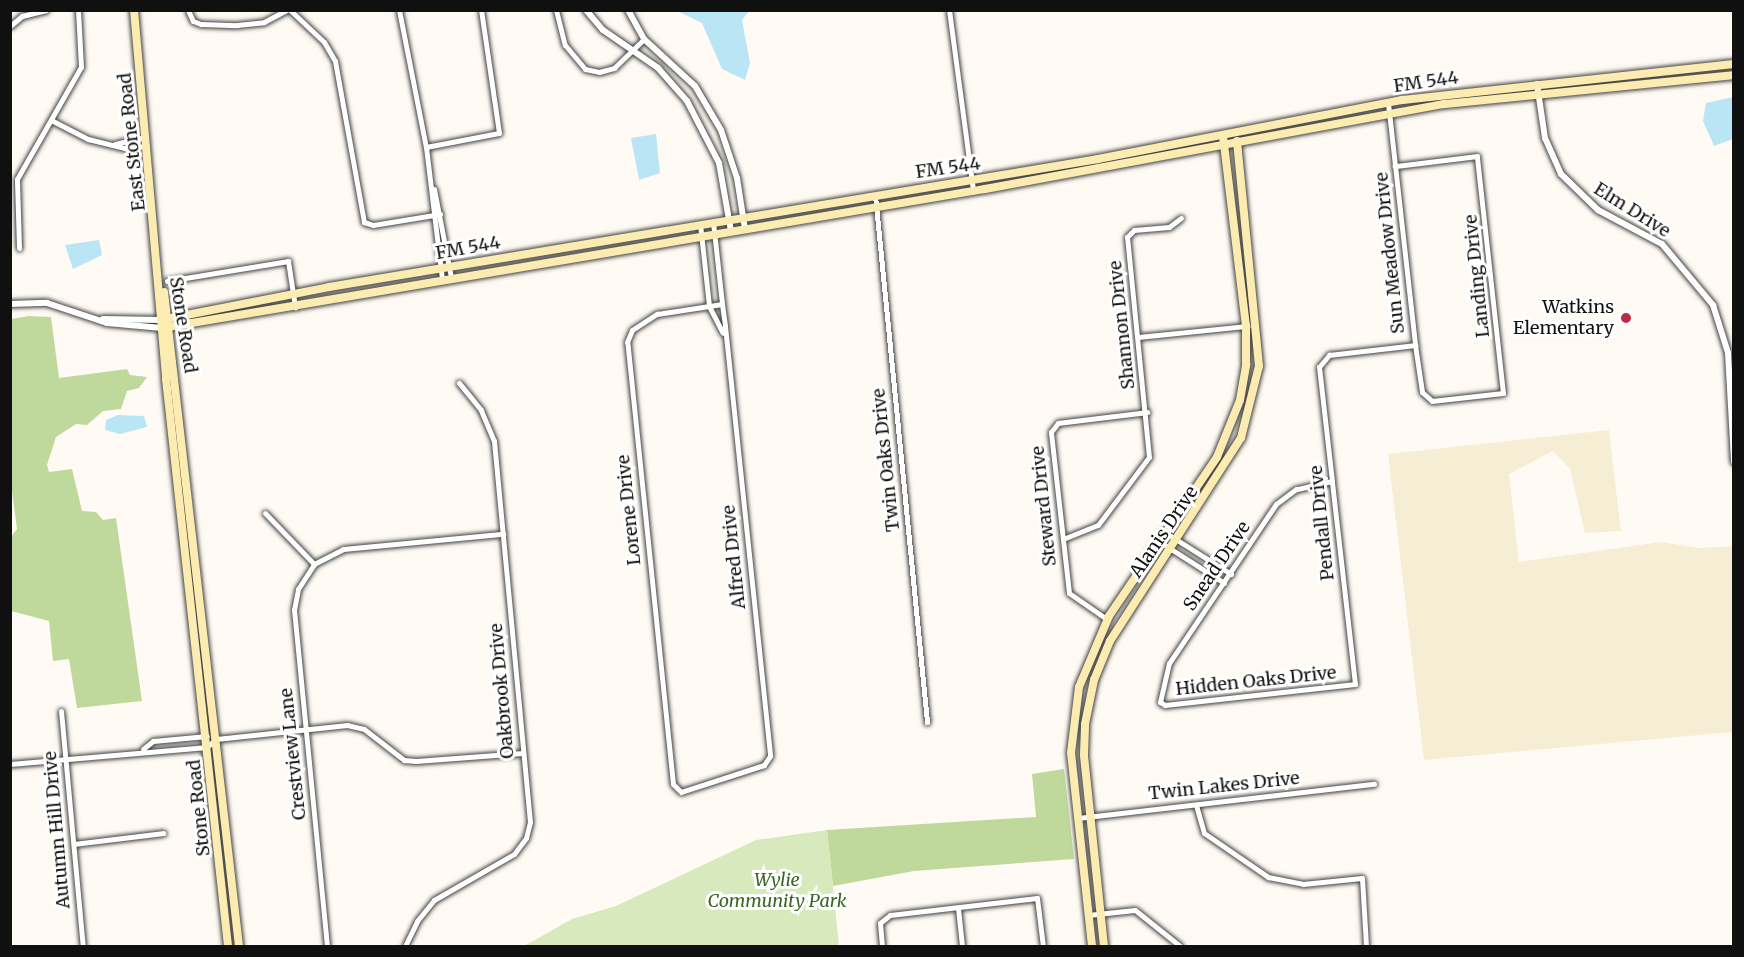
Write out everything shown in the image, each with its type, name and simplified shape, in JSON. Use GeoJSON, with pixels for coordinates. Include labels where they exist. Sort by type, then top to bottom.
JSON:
{"type":"FeatureCollection","features":[{"type":"Feature","properties":{"kind":"main road","name":"East Stone Road"},"geometry":{"type":"LineString","coordinates":[[134,10],[160,270]]}},
{"type":"Feature","properties":{"kind":"main road","name":"FM 544"},"geometry":{"type":"LineString","coordinates":[[166,324],[294,295],[440,268],[972,180],[1236,133],[1388,103],[1537,84],[1734,64]]}},
{"type":"Feature","properties":{"kind":"main road","name":"FM 544"},"geometry":{"type":"LineString","coordinates":[[166,324],[295,307],[451,277],[973,191],[1237,144],[1389,113],[1538,94],[1734,75]]}},
{"type":"Feature","properties":{"kind":"main road","name":"Alanis Drive"},"geometry":{"type":"LineString","coordinates":[[1104,946],[1090,816],[1084,724],[1094,680],[1110,641],[1241,438],[1259,366],[1258,325],[1236,133]]}},
{"type":"Feature","properties":{"kind":"main road","name":"Alanis Drive"},"geometry":{"type":"LineString","coordinates":[[1092,946],[1078,818],[1072,722],[1090,652],[1108,620],[1229,432],[1246,364],[1246,326],[1223,135]]}},
{"type":"Feature","properties":{"kind":"main road","name":"Stone Road"},"geometry":{"type":"LineString","coordinates":[[160,270],[166,324],[180,408],[239,946]]}},
{"type":"Feature","properties":{"kind":"main road","name":"Stone Road"},"geometry":{"type":"LineString","coordinates":[[166,324],[170,409],[228,946]]}},
{"type":"Feature","properties":{"kind":"main road"},"geometry":{"type":"LineString","coordinates":[[170,409],[180,408]]}},
{"type":"Feature","properties":{"kind":"main road"},"geometry":{"type":"LineString","coordinates":[[194,628],[205,627]]}},
{"type":"Feature","properties":{"kind":"street"},"geometry":{"type":"LineString","coordinates":[[10,26],[22,16],[46,10]]}},
{"type":"Feature","properties":{"kind":"street"},"geometry":{"type":"LineString","coordinates":[[19,248],[17,179],[81,67],[78,10]]}},
{"type":"Feature","properties":{"kind":"street"},"geometry":{"type":"LineString","coordinates":[[188,10],[193,21],[201,24],[237,25],[264,22],[289,10],[324,42],[335,61],[363,220],[373,225],[440,214]]}},
{"type":"Feature","properties":{"kind":"street"},"geometry":{"type":"LineString","coordinates":[[399,10],[451,277]]}},
{"type":"Feature","properties":{"kind":"street"},"geometry":{"type":"LineString","coordinates":[[426,147],[499,133],[481,10]]}},
{"type":"Feature","properties":{"kind":"street"},"geometry":{"type":"LineString","coordinates":[[556,10],[565,45],[585,69],[598,72],[614,68],[644,39]]}},
{"type":"Feature","properties":{"kind":"street"},"geometry":{"type":"LineString","coordinates":[[585,10],[603,30],[635,50],[672,84],[696,115],[719,163],[731,231]]}},
{"type":"Feature","properties":{"kind":"street"},"geometry":{"type":"LineString","coordinates":[[628,10],[644,39],[681,70],[708,108],[729,150],[745,229]]}},
{"type":"Feature","properties":{"kind":"street"},"geometry":{"type":"LineString","coordinates":[[949,10],[973,191]]}},
{"type":"Feature","properties":{"kind":"street","name":"Elm Drive"},"geometry":{"type":"LineString","coordinates":[[1537,84],[1548,149],[1572,188],[1598,210],[1662,244],[1713,305],[1724,332],[1732,394],[1734,462]]}},
{"type":"Feature","properties":{"kind":"street","name":"Sun Meadow Drive"},"geometry":{"type":"LineString","coordinates":[[1388,103],[1415,345],[1425,398]]}},
{"type":"Feature","properties":{"kind":"street"},"geometry":{"type":"LineString","coordinates":[[696,115],[708,108]]}},
{"type":"Feature","properties":{"kind":"street"},"geometry":{"type":"LineString","coordinates":[[51,120],[88,139],[115,144],[146,141]]}},
{"type":"Feature","properties":{"kind":"street","name":"Landing Drive"},"geometry":{"type":"LineString","coordinates":[[1395,166],[1477,156],[1503,393],[1425,398]]}},
{"type":"Feature","properties":{"kind":"street"},"geometry":{"type":"LineString","coordinates":[[432,181],[431,216],[442,279]]}},
{"type":"Feature","properties":{"kind":"street","name":"Twin Oaks Drive"},"geometry":{"type":"LineString","coordinates":[[875,195],[927,722]]}},
{"type":"Feature","properties":{"kind":"street","name":"Shannon Drive"},"geometry":{"type":"LineString","coordinates":[[1063,539],[1098,525],[1149,457],[1147,412],[1129,234],[1169,227],[1181,218]]}},
{"type":"Feature","properties":{"kind":"street","name":"Alfred Drive"},"geometry":{"type":"LineString","coordinates":[[713,222],[770,756],[761,766]]}},
{"type":"Feature","properties":{"kind":"street","name":"Alfred Drive"},"geometry":{"type":"LineString","coordinates":[[700,224],[709,306],[726,340]]}},
{"type":"Feature","properties":{"kind":"street"},"geometry":{"type":"LineString","coordinates":[[167,282],[288,261],[295,307]]}},
{"type":"Feature","properties":{"kind":"street"},"geometry":{"type":"LineString","coordinates":[[10,304],[47,303],[103,319],[166,324]]}},
{"type":"Feature","properties":{"kind":"street","name":"Lorene Drive"},"geometry":{"type":"LineString","coordinates":[[722,304],[653,315],[632,330],[627,342],[673,784],[685,792],[712,778],[761,766]]}},
{"type":"Feature","properties":{"kind":"street"},"geometry":{"type":"LineString","coordinates":[[1138,338],[1258,325]]}},
{"type":"Feature","properties":{"kind":"street","name":"Pendall Drive"},"geometry":{"type":"LineString","coordinates":[[1355,684],[1319,367],[1322,360],[1329,355],[1415,345]]}},
{"type":"Feature","properties":{"kind":"street","name":"Oakbrook Drive"},"geometry":{"type":"LineString","coordinates":[[405,946],[417,921],[435,900],[508,860],[524,843],[530,822],[492,433],[459,383]]}},
{"type":"Feature","properties":{"kind":"street","name":"Steward Drive"},"geometry":{"type":"LineString","coordinates":[[1108,620],[1072,597],[1063,539],[1053,427],[1147,412]]}},
{"type":"Feature","properties":{"kind":"street","name":"Snead Drive"},"geometry":{"type":"LineString","coordinates":[[1160,702],[1169,663],[1276,504],[1296,489],[1332,481]]}},
{"type":"Feature","properties":{"kind":"street"},"geometry":{"type":"LineString","coordinates":[[265,513],[314,564],[343,549],[503,534]]}},
{"type":"Feature","properties":{"kind":"street"},"geometry":{"type":"LineString","coordinates":[[1166,533],[1231,574]]}},
{"type":"Feature","properties":{"kind":"street"},"geometry":{"type":"LineString","coordinates":[[1160,542],[1224,582]]}},
{"type":"Feature","properties":{"kind":"street","name":"Crestview Lane"},"geometry":{"type":"LineString","coordinates":[[314,564],[301,582],[294,610],[327,946]]}},
{"type":"Feature","properties":{"kind":"street","name":"Hidden Oaks Drive"},"geometry":{"type":"LineString","coordinates":[[1160,702],[1165,705],[1355,684]]}},
{"type":"Feature","properties":{"kind":"street","name":"Autumn Hill Drive"},"geometry":{"type":"LineString","coordinates":[[61,711],[83,946]]}},
{"type":"Feature","properties":{"kind":"street"},"geometry":{"type":"LineString","coordinates":[[143,749],[153,741],[206,736],[216,739],[306,729],[364,729],[404,760],[416,762],[523,753]]}},
{"type":"Feature","properties":{"kind":"street"},"geometry":{"type":"LineString","coordinates":[[10,764],[143,749],[155,753],[207,747],[216,739]]}},
{"type":"Feature","properties":{"kind":"street","name":"Twin Lakes Drive"},"geometry":{"type":"LineString","coordinates":[[1078,818],[1374,784]]}},
{"type":"Feature","properties":{"kind":"street"},"geometry":{"type":"LineString","coordinates":[[1196,805],[1204,833],[1268,877],[1303,884],[1362,878],[1366,946]]}},
{"type":"Feature","properties":{"kind":"street"},"geometry":{"type":"LineString","coordinates":[[74,844],[164,833]]}},
{"type":"Feature","properties":{"kind":"street"},"geometry":{"type":"LineString","coordinates":[[882,946],[880,923],[890,915],[1037,898],[1043,946]]}},
{"type":"Feature","properties":{"kind":"street"},"geometry":{"type":"LineString","coordinates":[[958,908],[962,946]]}},
{"type":"Feature","properties":{"kind":"street"},"geometry":{"type":"LineString","coordinates":[[1088,915],[1136,910],[1180,946]]}},
{"type":"Feature","properties":{"kind":"shaded area"},"geometry":{"type":"Polygon","coordinates":[[[1609,430],[1621,531],[1585,533],[1570,469],[1553,451],[1509,474],[1519,562],[1661,542],[1699,548],[1733,546],[1733,732],[1424,760],[1388,454],[1609,430]]]}},
{"type":"Feature","properties":{"kind":"green space"},"geometry":{"type":"Polygon","coordinates":[[[29,316],[51,317],[59,378],[127,369],[130,375],[147,377],[139,388],[127,391],[121,409],[103,411],[87,425],[76,424],[56,437],[47,465],[49,472],[72,469],[82,511],[96,512],[103,520],[116,518],[142,701],[77,708],[69,659],[53,661],[49,621],[11,611],[11,537],[17,529],[10,476],[11,319],[29,316]]]}},
{"type":"Feature","properties":{"kind":"green space"},"geometry":{"type":"Polygon","coordinates":[[[1064,769],[1074,859],[914,871],[833,886],[827,830],[1036,817],[1032,774],[1064,769]]]}},
{"type":"Feature","properties":{"kind":"green space","name":"Wylie Community Park"},"geometry":{"type":"Polygon","coordinates":[[[827,830],[839,946],[524,946],[572,919],[616,906],[756,840],[827,830]]]}},
{"type":"Feature","properties":{"kind":"water"},"geometry":{"type":"Polygon","coordinates":[[[677,11],[749,11],[742,20],[750,63],[745,80],[722,69],[702,23],[677,11]]]}},
{"type":"Feature","properties":{"kind":"water"},"geometry":{"type":"Polygon","coordinates":[[[1733,97],[1733,139],[1714,146],[1703,121],[1706,103],[1733,97]]]}},
{"type":"Feature","properties":{"kind":"water"},"geometry":{"type":"Polygon","coordinates":[[[656,134],[660,173],[639,180],[631,138],[656,134]]]}},
{"type":"Feature","properties":{"kind":"water"},"geometry":{"type":"Polygon","coordinates":[[[99,240],[102,255],[73,269],[65,245],[99,240]]]}},
{"type":"Feature","properties":{"kind":"water"},"geometry":{"type":"Polygon","coordinates":[[[118,415],[144,416],[147,427],[120,434],[105,430],[106,420],[118,415]]]}},
{"type":"Feature","properties":{"kind":"place","name":"Watkins Elementary"},"geometry":{"type":"Point","coordinates":[1626,318]}}]}
